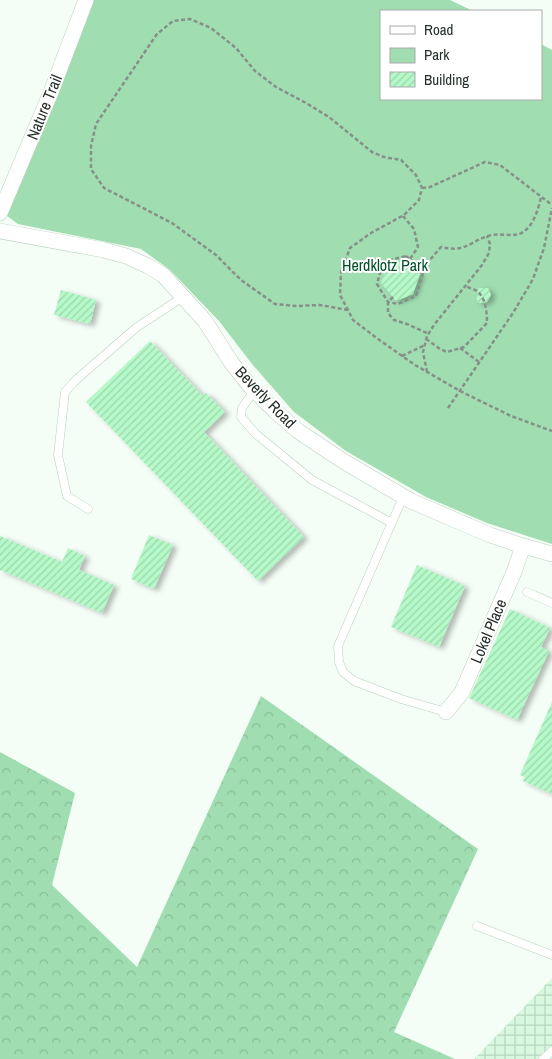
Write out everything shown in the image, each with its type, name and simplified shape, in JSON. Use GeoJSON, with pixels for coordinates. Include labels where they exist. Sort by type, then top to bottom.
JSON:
{"type":"FeatureCollection","features":[{"type":"Feature","properties":{"kind":"street","name":"Nature Trail"},"geometry":{"type":"LineString","coordinates":[[0,213],[51,92],[86,0]]}},
{"type":"Feature","properties":{"kind":"street","name":"Beverly Road"},"geometry":{"type":"LineString","coordinates":[[0,231],[104,250],[126,256],[148,266],[163,275],[204,321],[231,362],[254,390],[298,431],[343,461],[411,501],[490,535],[552,554]]}},
{"type":"Feature","properties":{"kind":"street","name":"Lokel Place"},"geometry":{"type":"LineString","coordinates":[[446,712],[462,692],[514,572],[523,546]]}},
{"type":"Feature","properties":{"kind":"lane"},"geometry":{"type":"LineString","coordinates":[[88,509],[67,496],[58,456],[65,392],[76,379],[137,328],[183,297]]}},
{"type":"Feature","properties":{"kind":"lane"},"geometry":{"type":"LineString","coordinates":[[254,390],[242,408],[241,417],[256,434],[312,480],[392,523]]}},
{"type":"Feature","properties":{"kind":"lane"},"geometry":{"type":"LineString","coordinates":[[403,497],[338,646],[339,662],[344,672],[354,681],[401,699],[446,712]]}},
{"type":"Feature","properties":{"kind":"lane"},"geometry":{"type":"LineString","coordinates":[[527,592],[552,603]]}},
{"type":"Feature","properties":{"kind":"lane"},"geometry":{"type":"LineString","coordinates":[[477,926],[552,955]]}},
{"type":"Feature","properties":{"kind":"lane"},"geometry":{"type":"LineString","coordinates":[[543,1059],[552,1051]]}},
{"type":"Feature","properties":{"kind":"path"},"geometry":{"type":"LineString","coordinates":[[348,310],[320,305],[296,306],[275,304],[241,280],[216,255],[172,223],[104,188],[91,169],[91,146],[96,124],[157,34],[173,21],[190,19],[211,28],[236,48],[255,71],[276,87],[329,117],[372,152],[384,157],[401,160],[416,175],[422,188],[419,200],[403,216],[371,233],[350,248],[341,272],[340,295],[348,310],[353,320],[402,356],[460,391],[510,416],[552,431]]}},
{"type":"Feature","properties":{"kind":"path"},"geometry":{"type":"LineString","coordinates":[[422,188],[430,187],[485,162],[500,165],[552,206],[544,248],[533,279],[448,408]]}},
{"type":"Feature","properties":{"kind":"path"},"geometry":{"type":"LineString","coordinates":[[422,269],[441,247],[452,249],[469,246],[487,236],[499,234],[516,235],[533,221],[541,197]]}},
{"type":"Feature","properties":{"kind":"path"},"geometry":{"type":"LineString","coordinates":[[403,216],[414,229],[418,247],[410,260]]}},
{"type":"Feature","properties":{"kind":"path"},"geometry":{"type":"LineString","coordinates":[[427,372],[423,352],[428,334],[482,265],[489,253],[490,244],[487,236]]}},
{"type":"Feature","properties":{"kind":"path"},"geometry":{"type":"LineString","coordinates":[[388,302],[398,304],[416,296],[424,270],[406,256],[383,262],[377,284],[388,302],[388,313],[394,320],[428,334]]}},
{"type":"Feature","properties":{"kind":"path"},"geometry":{"type":"LineString","coordinates":[[426,339],[447,352],[464,347],[487,323],[484,302],[478,292],[465,286]]}},
{"type":"Feature","properties":{"kind":"path"},"geometry":{"type":"LineString","coordinates":[[388,302],[393,297]]}},
{"type":"Feature","properties":{"kind":"path"},"geometry":{"type":"LineString","coordinates":[[402,356],[425,345]]}},
{"type":"Feature","properties":{"kind":"path"},"geometry":{"type":"LineString","coordinates":[[460,348],[479,362]]}},
{"type":"Feature","properties":{"kind":"shaded area"},"geometry":{"type":"Polygon","coordinates":[[[552,978],[552,1059],[474,1059],[552,978]]]}},
{"type":"Feature","properties":{"kind":"green space","name":"Herdklotz Park"},"geometry":{"type":"Polygon","coordinates":[[[93,0],[450,0],[471,10],[380,10],[380,100],[542,100],[542,45],[552,50],[552,544],[487,523],[426,497],[346,451],[294,412],[252,364],[219,321],[170,270],[141,249],[18,224],[7,216],[93,0]]]}},
{"type":"Feature","properties":{"kind":"green space"},"geometry":{"type":"Polygon","coordinates":[[[261,696],[478,849],[394,1032],[455,1059],[0,1059],[0,752],[75,793],[52,885],[137,967],[261,696]]]}},
{"type":"Feature","properties":{"kind":"building"},"geometry":{"type":"Polygon","coordinates":[[[403,260],[420,274],[413,294],[396,301],[381,283],[387,264],[403,260]]]}},
{"type":"Feature","properties":{"kind":"building"},"geometry":{"type":"Polygon","coordinates":[[[479,288],[488,288],[491,295],[487,302],[478,303],[476,297],[479,288]]]}},
{"type":"Feature","properties":{"kind":"building"},"geometry":{"type":"Polygon","coordinates":[[[61,290],[96,300],[90,324],[54,315],[61,290]]]}},
{"type":"Feature","properties":{"kind":"building"},"geometry":{"type":"Polygon","coordinates":[[[150,341],[203,396],[206,393],[225,412],[204,432],[304,537],[258,581],[86,402],[150,341]]]}},
{"type":"Feature","properties":{"kind":"building"},"geometry":{"type":"Polygon","coordinates":[[[149,535],[173,545],[154,589],[131,579],[149,535]]]}},
{"type":"Feature","properties":{"kind":"building"},"geometry":{"type":"Polygon","coordinates":[[[0,536],[62,562],[68,548],[85,556],[79,570],[114,585],[102,613],[0,570],[0,536]]]}},
{"type":"Feature","properties":{"kind":"building"},"geometry":{"type":"Polygon","coordinates":[[[417,565],[465,586],[439,647],[391,627],[417,565]]]}},
{"type":"Feature","properties":{"kind":"building"},"geometry":{"type":"Polygon","coordinates":[[[510,609],[550,628],[541,647],[549,651],[517,720],[469,698],[510,609]]]}},
{"type":"Feature","properties":{"kind":"building"},"geometry":{"type":"Polygon","coordinates":[[[552,702],[552,794],[523,781],[525,777],[520,775],[552,702]]]}}]}
